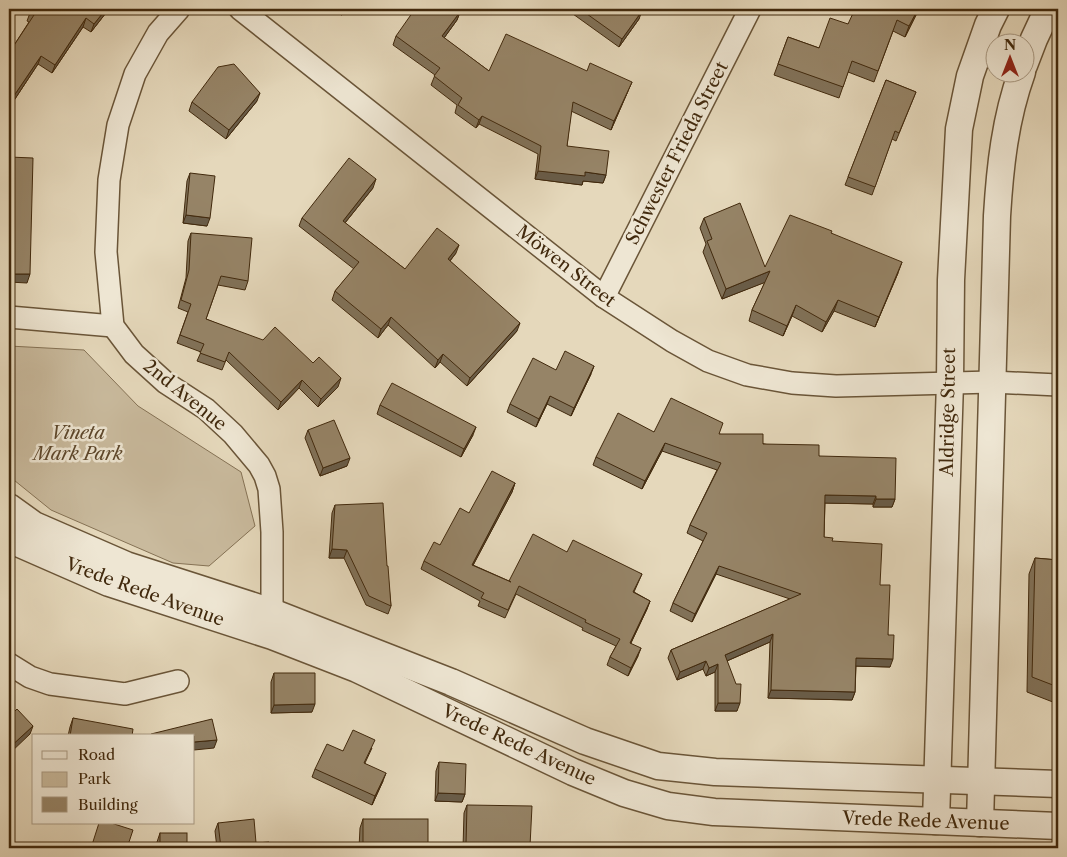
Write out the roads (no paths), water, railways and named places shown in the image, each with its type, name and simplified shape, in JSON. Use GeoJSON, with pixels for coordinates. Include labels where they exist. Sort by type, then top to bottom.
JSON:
{"type":"FeatureCollection","features":[{"type":"Feature","properties":{"kind":"street"},"geometry":{"type":"LineString","coordinates":[[9,317],[113,326],[106,252],[109,180],[118,125],[135,74],[158,33],[179,9]]}},
{"type":"Feature","properties":{"kind":"street","name":"Möwen Street"},"geometry":{"type":"LineString","coordinates":[[240,9],[604,297],[672,341],[708,360],[747,375],[792,383],[836,386],[950,382],[1058,385]]}},
{"type":"Feature","properties":{"kind":"street","name":"Aldridge Street"},"geometry":{"type":"LineString","coordinates":[[936,821],[950,382],[951,280],[959,129],[970,76],[988,25],[996,9]]}},
{"type":"Feature","properties":{"kind":"street"},"geometry":{"type":"LineString","coordinates":[[1034,38],[1048,9]]}},
{"type":"Feature","properties":{"kind":"street","name":"Schwester Frieda Street"},"geometry":{"type":"LineString","coordinates":[[604,297],[746,10]]}},
{"type":"Feature","properties":{"kind":"street"},"geometry":{"type":"LineString","coordinates":[[980,823],[997,216],[1000,165],[1013,99],[1019,82]]}},
{"type":"Feature","properties":{"kind":"street","name":"2nd Avenue"},"geometry":{"type":"LineString","coordinates":[[113,326],[134,354],[166,383],[206,409],[234,434],[259,465],[265,476],[269,497],[272,532],[272,612]]}},
{"type":"Feature","properties":{"kind":"street","name":"Vrede Rede Avenue"},"geometry":{"type":"LineString","coordinates":[[9,507],[18,540],[109,582],[272,636],[356,669],[573,772],[624,793],[668,806],[714,812],[1058,826]]}},
{"type":"Feature","properties":{"kind":"street","name":"Vrede Rede Avenue"},"geometry":{"type":"LineString","coordinates":[[18,540],[126,565],[272,612],[451,682],[585,741],[658,766],[706,771],[1058,784]]}},
{"type":"Feature","properties":{"kind":"street"},"geometry":{"type":"LineString","coordinates":[[9,664],[30,677],[50,684],[125,694],[178,681]]}},
{"type":"Feature","properties":{"kind":"street"},"geometry":{"type":"LineString","coordinates":[[573,772],[585,741]]}},
{"type":"Feature","properties":{"kind":"park label","name":"Vineta Mark Park"},"geometry":{"type":"Point","coordinates":[78,443]}}]}
